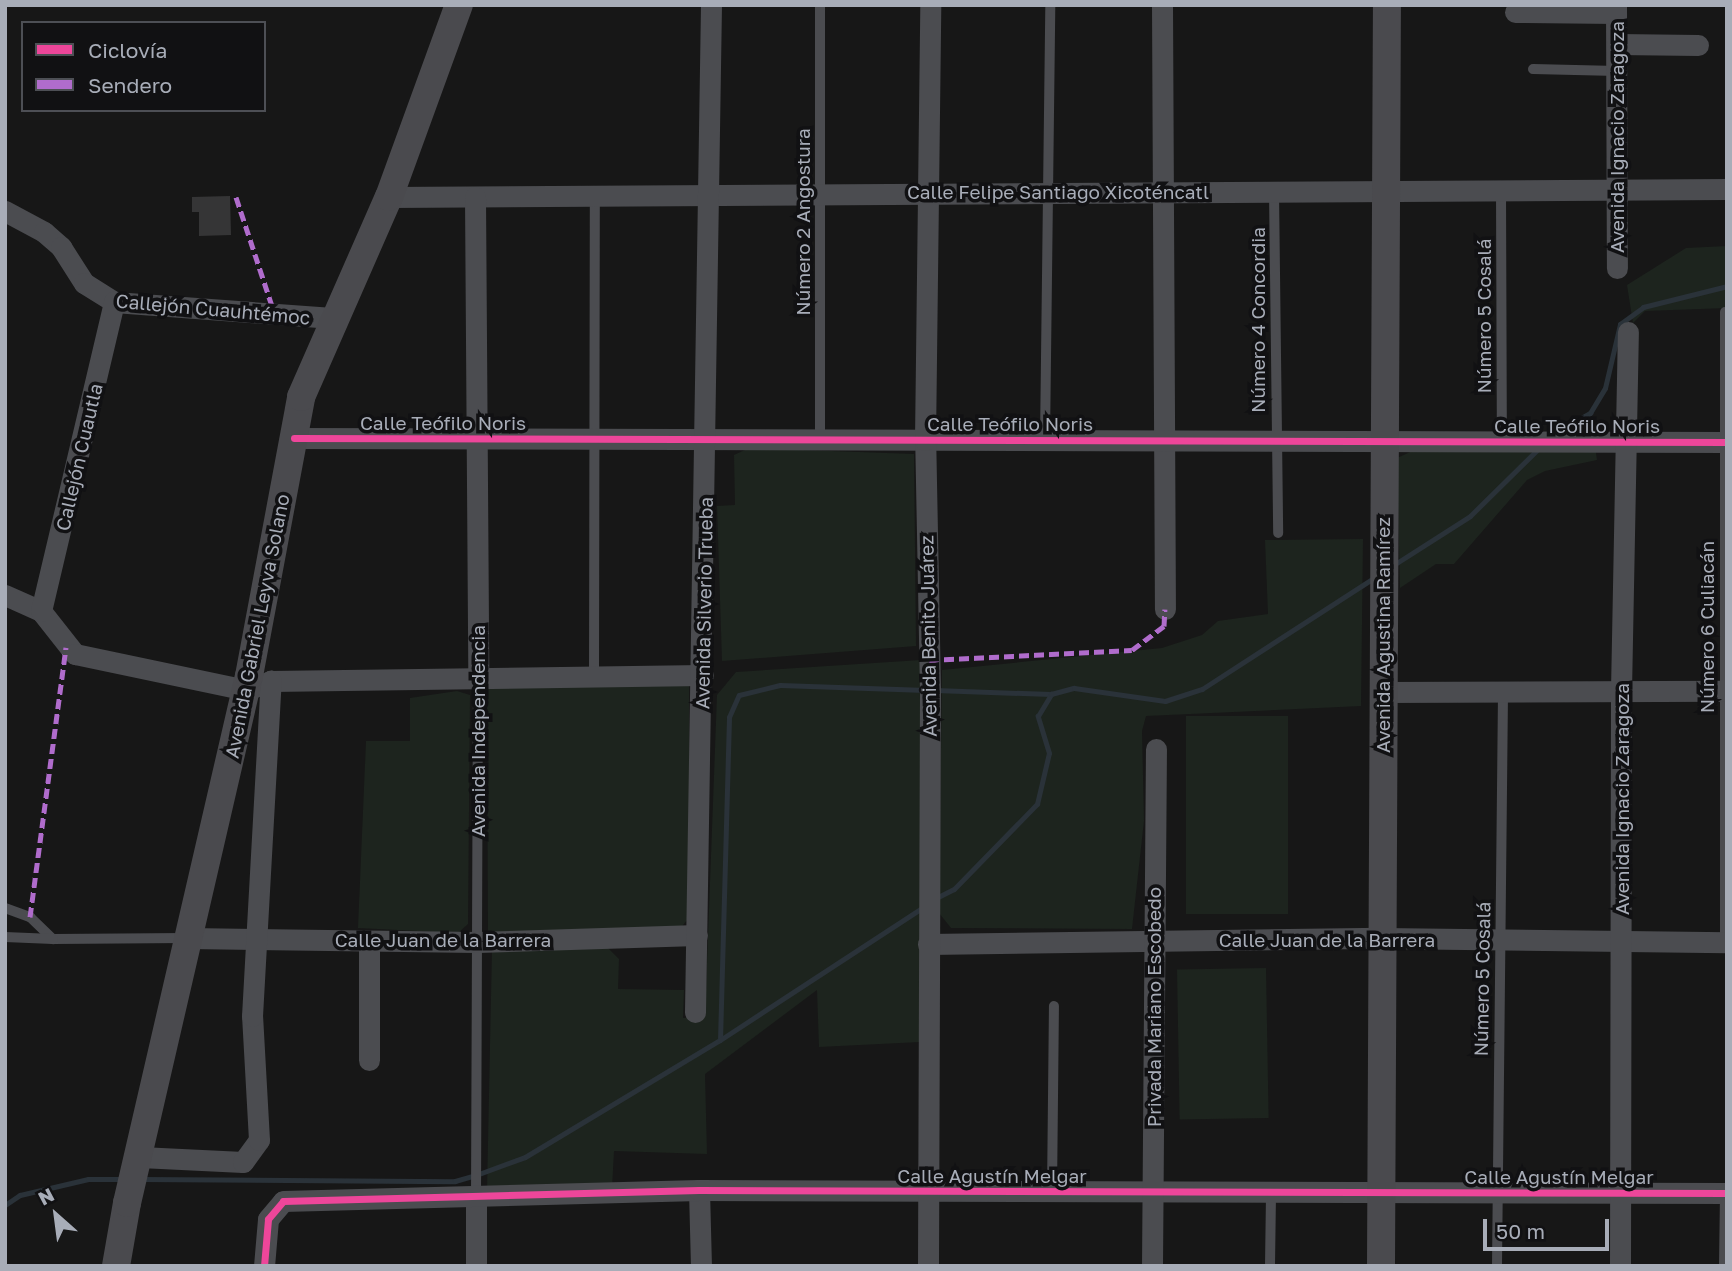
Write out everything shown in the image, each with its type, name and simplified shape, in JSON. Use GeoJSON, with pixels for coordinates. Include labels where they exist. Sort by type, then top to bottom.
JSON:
{"type":"FeatureCollection","features":[{"type":"Feature","properties":{"kind":"street","name":"Avenida Gabriel Leyva Solano"},"geometry":{"type":"LineString","coordinates":[[116,1266],[127,1203],[188,938],[258,685],[300,397],[332,318],[389,197],[459,5]]}},
{"type":"Feature","properties":{"kind":"street","name":"Avenida Silverio Trueba"},"geometry":{"type":"LineString","coordinates":[[695,1012],[704,676],[711,5]]}},
{"type":"Feature","properties":{"kind":"street","name":"Avenida Benito Juárez"},"geometry":{"type":"LineString","coordinates":[[928,1266],[930,690],[925,440],[930,5]]}},
{"type":"Feature","properties":{"kind":"street"},"geometry":{"type":"LineString","coordinates":[[1162,5],[1165,191],[1164,609]]}},
{"type":"Feature","properties":{"kind":"street","name":"Avenida Agustina Ramírez"},"geometry":{"type":"LineString","coordinates":[[1381,1266],[1382,523],[1387,5]]}},
{"type":"Feature","properties":{"kind":"street"},"geometry":{"type":"LineString","coordinates":[[1515,12],[1616,9]]}},
{"type":"Feature","properties":{"kind":"street","name":"Avenida Ignacio Zaragoza"},"geometry":{"type":"LineString","coordinates":[[1616,9],[1617,268]]}},
{"type":"Feature","properties":{"kind":"street"},"geometry":{"type":"LineString","coordinates":[[1617,44],[1698,45]]}},
{"type":"Feature","properties":{"kind":"street","name":"Calle Felipe Santiago Xicoténcatl"},"geometry":{"type":"LineString","coordinates":[[389,197],[1727,189]]}},
{"type":"Feature","properties":{"kind":"street","name":"Avenida Independencia"},"geometry":{"type":"LineString","coordinates":[[475,197],[478,677]]}},
{"type":"Feature","properties":{"kind":"street","name":"Callejón Cuauhtémoc"},"geometry":{"type":"LineString","coordinates":[[5,211],[44,232],[61,247],[84,283],[114,302],[332,318]]}},
{"type":"Feature","properties":{"kind":"street","name":"Callejón Cuautla"},"geometry":{"type":"LineString","coordinates":[[41,611],[114,302]]}},
{"type":"Feature","properties":{"kind":"street","name":"Avenida Ignacio Zaragoza"},"geometry":{"type":"LineString","coordinates":[[1620,1266],[1621,691],[1628,332]]}},
{"type":"Feature","properties":{"kind":"street","name":"Calle Teófilo Noris"},"geometry":{"type":"LineString","coordinates":[[294,438],[1726,442]]}},
{"type":"Feature","properties":{"kind":"street"},"geometry":{"type":"LineString","coordinates":[[5,595],[41,611],[75,654],[258,685],[478,677],[704,676]]}},
{"type":"Feature","properties":{"kind":"street"},"geometry":{"type":"LineString","coordinates":[[137,1163],[230,1164],[249,1159],[259,1140],[252,1016],[258,685]]}},
{"type":"Feature","properties":{"kind":"street"},"geometry":{"type":"LineString","coordinates":[[1383,692],[1726,691]]}},
{"type":"Feature","properties":{"kind":"street","name":"Privada Mariano Escobedo"},"geometry":{"type":"LineString","coordinates":[[1152,1266],[1156,748]]}},
{"type":"Feature","properties":{"kind":"street","name":"Calle Juan de la Barrera"},"geometry":{"type":"LineString","coordinates":[[188,938],[477,942],[697,935]]}},
{"type":"Feature","properties":{"kind":"street","name":"Calle Juan de la Barrera"},"geometry":{"type":"LineString","coordinates":[[928,944],[1382,938],[1726,942]]}},
{"type":"Feature","properties":{"kind":"street"},"geometry":{"type":"LineString","coordinates":[[369,941],[369,1060]]}},
{"type":"Feature","properties":{"kind":"street"},"geometry":{"type":"LineString","coordinates":[[699,1190],[701,1266]]}},
{"type":"Feature","properties":{"kind":"street","name":"Calle Agustín Melgar"},"geometry":{"type":"LineString","coordinates":[[264,1266],[268,1219],[283,1200],[476,1199],[699,1190],[1271,1194],[1726,1193]]}},
{"type":"Feature","properties":{"kind":"street","name":"Avenida Independencia"},"geometry":{"type":"LineString","coordinates":[[476,1199],[476,1266]]}},
{"type":"Feature","properties":{"kind":"lane","name":"Número 2 Angostura"},"geometry":{"type":"LineString","coordinates":[[820,5],[820,439]]}},
{"type":"Feature","properties":{"kind":"lane"},"geometry":{"type":"LineString","coordinates":[[1045,440],[1046,192],[1051,5]]}},
{"type":"Feature","properties":{"kind":"lane"},"geometry":{"type":"LineString","coordinates":[[1533,69],[1617,71]]}},
{"type":"Feature","properties":{"kind":"lane","name":"Número 5 Cosalá"},"geometry":{"type":"LineString","coordinates":[[1501,189],[1502,442]]}},
{"type":"Feature","properties":{"kind":"lane","name":"Número 4 Concordia"},"geometry":{"type":"LineString","coordinates":[[1275,191],[1278,533]]}},
{"type":"Feature","properties":{"kind":"lane"},"geometry":{"type":"LineString","coordinates":[[594,677],[595,196]]}},
{"type":"Feature","properties":{"kind":"lane","name":"Número 6 Culiacán"},"geometry":{"type":"LineString","coordinates":[[1725,312],[1726,942]]}},
{"type":"Feature","properties":{"kind":"lane","name":"Avenida Independencia"},"geometry":{"type":"LineString","coordinates":[[476,1199],[478,677]]}},
{"type":"Feature","properties":{"kind":"lane","name":"Número 5 Cosalá"},"geometry":{"type":"LineString","coordinates":[[1497,1266],[1503,693]]}},
{"type":"Feature","properties":{"kind":"lane"},"geometry":{"type":"LineString","coordinates":[[5,908],[30,917],[53,939]]}},
{"type":"Feature","properties":{"kind":"lane"},"geometry":{"type":"LineString","coordinates":[[5,937],[188,938]]}},
{"type":"Feature","properties":{"kind":"lane"},"geometry":{"type":"LineString","coordinates":[[1052,1192],[1054,1006]]}},
{"type":"Feature","properties":{"kind":"lane"},"geometry":{"type":"LineString","coordinates":[[1724,1266],[1726,1193]]}},
{"type":"Feature","properties":{"kind":"lane"},"geometry":{"type":"LineString","coordinates":[[1270,1266],[1271,1194]]}},
{"type":"Feature","properties":{"kind":"shaded area"},"geometry":{"type":"Polygon","coordinates":[[[1727,246],[1727,308],[1645,311],[1633,323],[1627,285],[1686,248],[1727,246]]]}},
{"type":"Feature","properties":{"kind":"shaded area"},"geometry":{"type":"Polygon","coordinates":[[[1595,445],[1597,460],[1545,471],[1527,480],[1454,564],[1436,564],[1400,588],[1397,458],[1419,448],[1595,445]]]}},
{"type":"Feature","properties":{"kind":"shaded area"},"geometry":{"type":"Polygon","coordinates":[[[749,448],[914,454],[916,646],[722,661],[717,506],[735,505],[734,455],[749,448]]]}},
{"type":"Feature","properties":{"kind":"shaded area"},"geometry":{"type":"Polygon","coordinates":[[[1363,539],[1361,706],[1146,716],[1142,731],[1144,821],[1132,929],[951,928],[939,913],[942,670],[1162,648],[1202,635],[1218,621],[1268,614],[1265,540],[1363,539]]]}},
{"type":"Feature","properties":{"kind":"shaded area"},"geometry":{"type":"Polygon","coordinates":[[[921,660],[920,1042],[819,1047],[817,990],[705,1074],[707,1154],[614,1151],[612,1188],[487,1191],[492,949],[604,944],[619,959],[618,989],[684,990],[683,1018],[705,1017],[717,695],[736,672],[921,660]]]}},
{"type":"Feature","properties":{"kind":"shaded area"},"geometry":{"type":"Polygon","coordinates":[[[689,683],[689,918],[678,931],[488,934],[487,685],[689,683]]]}},
{"type":"Feature","properties":{"kind":"shaded area"},"geometry":{"type":"Polygon","coordinates":[[[457,691],[470,695],[468,924],[458,933],[358,928],[366,741],[410,741],[410,698],[457,691]]]}},
{"type":"Feature","properties":{"kind":"shaded area"},"geometry":{"type":"Polygon","coordinates":[[[1186,716],[1288,716],[1288,914],[1186,914],[1186,716]]]}},
{"type":"Feature","properties":{"kind":"shaded area"},"geometry":{"type":"Polygon","coordinates":[[[1266,968],[1269,1118],[1180,1120],[1177,970],[1266,968]]]}},
{"type":"Feature","properties":{"kind":"building"},"geometry":{"type":"Polygon","coordinates":[[[230,196],[231,235],[199,236],[199,212],[192,212],[192,197],[230,196]]]}},
{"type":"Feature","properties":{"kind":"waterway"},"geometry":{"type":"LineString","coordinates":[[1553,434],[1590,413],[1605,388],[1620,324],[1643,307],[1727,286]]}},
{"type":"Feature","properties":{"kind":"waterway"},"geometry":{"type":"LineString","coordinates":[[1395,564],[1470,516],[1539,448]]}},
{"type":"Feature","properties":{"kind":"waterway"},"geometry":{"type":"LineString","coordinates":[[936,898],[954,889],[1037,804],[1049,753],[1038,716],[1051,694],[1074,688],[1165,701],[1202,689],[1375,577]]}},
{"type":"Feature","properties":{"kind":"waterway"},"geometry":{"type":"LineString","coordinates":[[720,1040],[729,717],[739,695],[780,685],[926,690]]}},
{"type":"Feature","properties":{"kind":"waterway"},"geometry":{"type":"LineString","coordinates":[[935,690],[1051,694]]}},
{"type":"Feature","properties":{"kind":"waterway"},"geometry":{"type":"LineString","coordinates":[[140,1179],[455,1181],[476,1175],[525,1157],[720,1040],[922,908]]}},
{"type":"Feature","properties":{"kind":"waterway"},"geometry":{"type":"LineString","coordinates":[[5,1205],[20,1195],[88,1179],[123,1179]]}},
{"type":"Feature","properties":{"kind":"marked path"},"geometry":{"type":"LineString","coordinates":[[236,197],[275,315]]}},
{"type":"Feature","properties":{"kind":"marked path"},"geometry":{"type":"LineString","coordinates":[[929,660],[1132,650],[1164,626],[1165,609]]}},
{"type":"Feature","properties":{"kind":"marked path"},"geometry":{"type":"LineString","coordinates":[[30,917],[66,647]]}},
{"type":"Feature","properties":{"kind":"cycle path"},"geometry":{"type":"LineString","coordinates":[[294,438],[1727,442]]}},
{"type":"Feature","properties":{"kind":"cycle path"},"geometry":{"type":"LineString","coordinates":[[264,1266],[268,1219],[283,1201],[699,1190],[1727,1193]]}}]}
